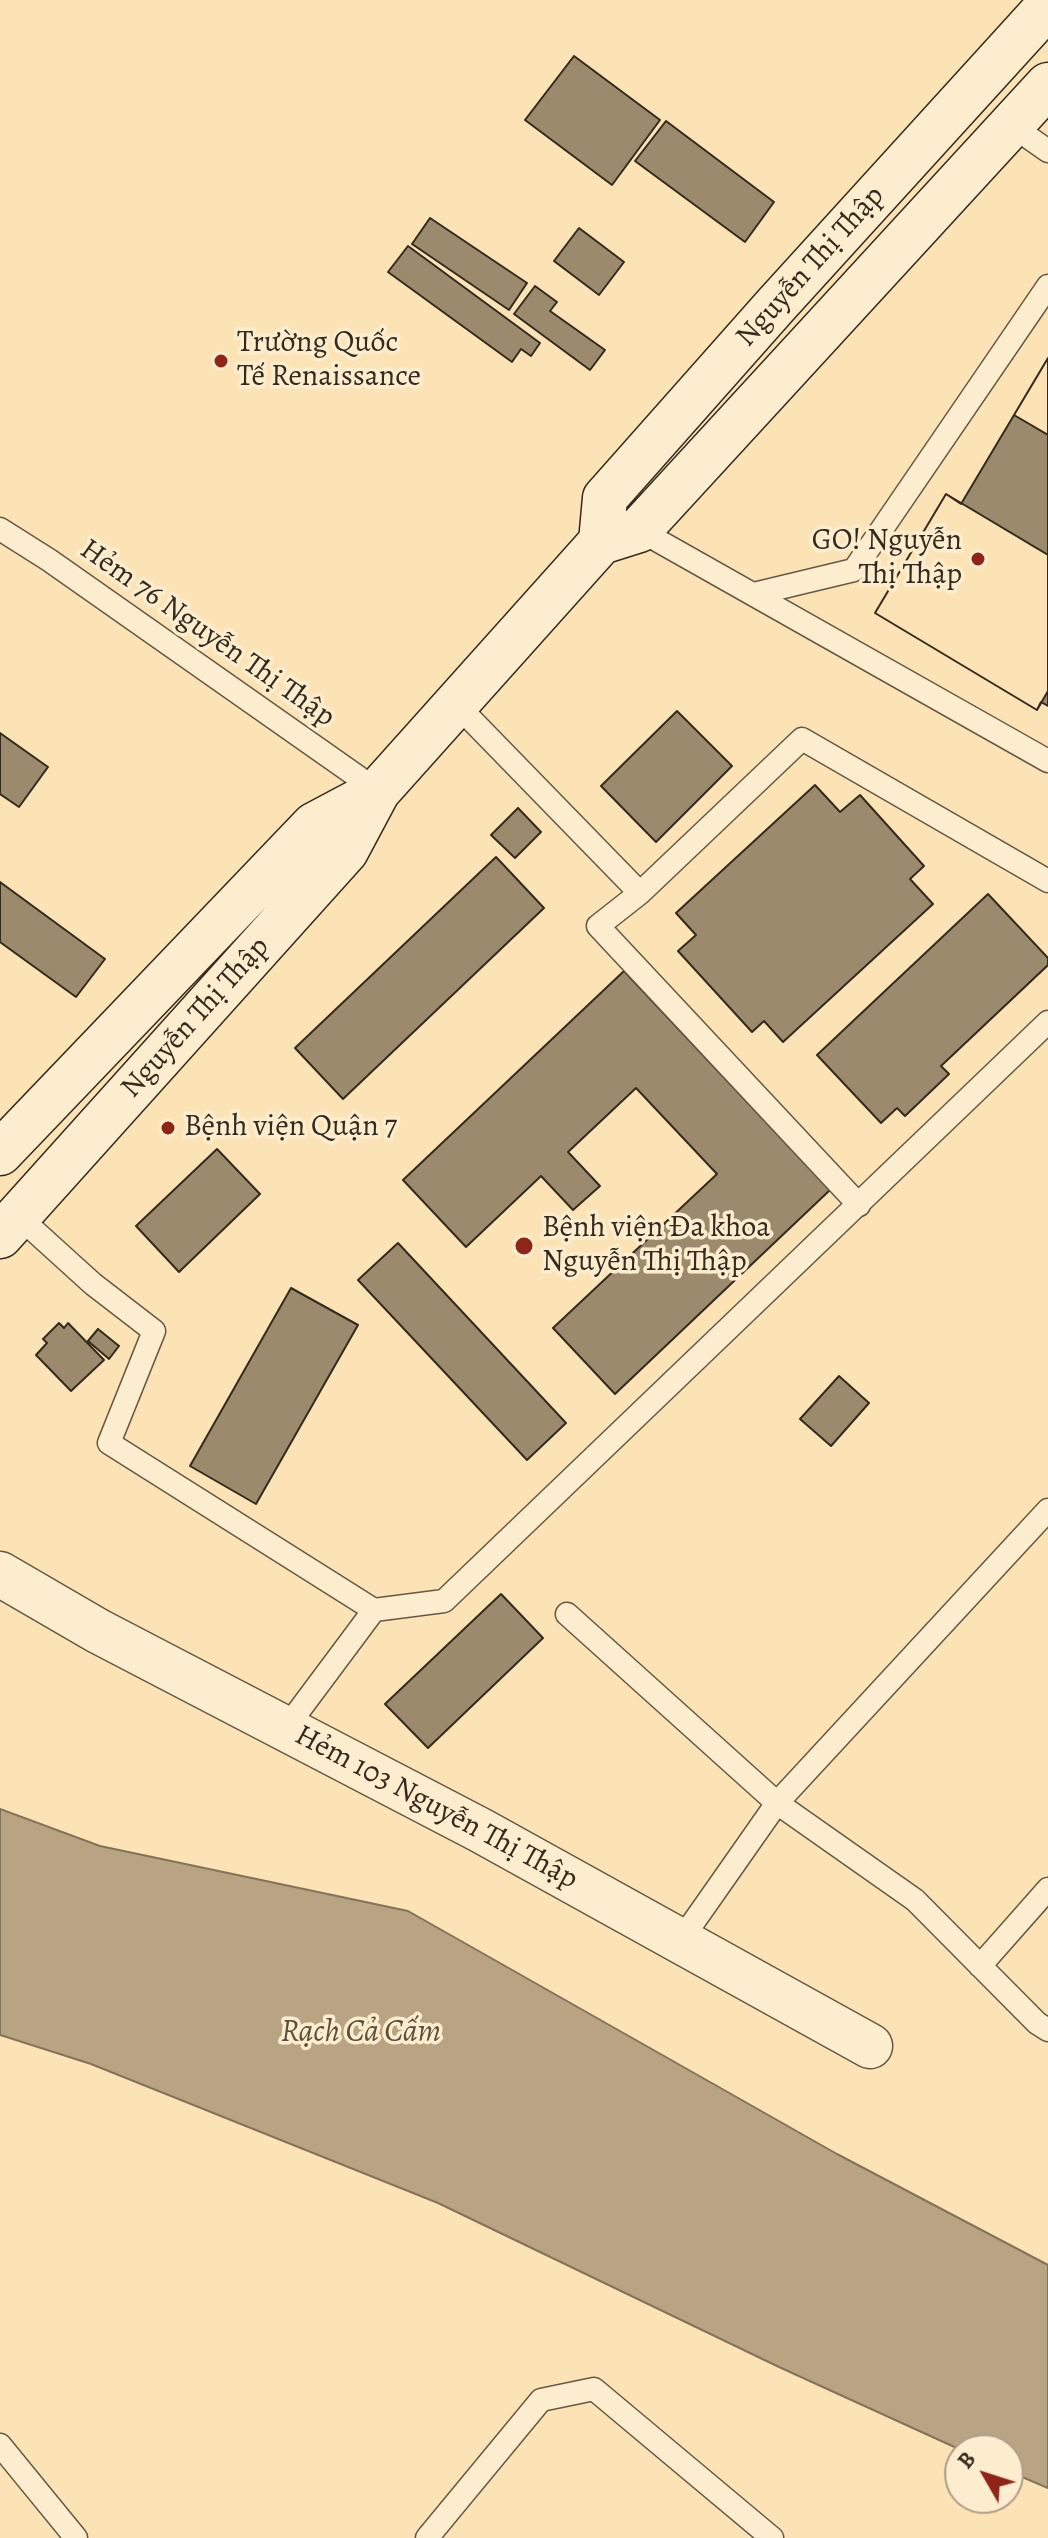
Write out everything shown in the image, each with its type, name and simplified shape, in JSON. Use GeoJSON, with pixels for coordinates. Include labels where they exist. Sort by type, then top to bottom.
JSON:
{"type":"FeatureCollection","features":[{"type":"Feature","properties":{"kind":"main road","name":"Nguyễn Thị Thập"},"geometry":{"type":"LineString","coordinates":[[620,536],[605,498],[786,293],[1048,6]]}},
{"type":"Feature","properties":{"kind":"main road","name":"Nguyễn Thị Thập"},"geometry":{"type":"LineString","coordinates":[[9,1226],[346,851],[378,791],[456,704],[620,536],[1048,85]]}},
{"type":"Feature","properties":{"kind":"main road","name":"Nguyễn Thị Thập"},"geometry":{"type":"LineString","coordinates":[[0,1153],[314,825],[378,791]]}},
{"type":"Feature","properties":{"kind":"main road","name":"Hẻm 103 Nguyễn Thị Thập"},"geometry":{"type":"LineString","coordinates":[[0,1574],[98,1631],[480,1830],[870,2046]]}},
{"type":"Feature","properties":{"kind":"lane"},"geometry":{"type":"LineString","coordinates":[[1011,125],[1048,151]]}},
{"type":"Feature","properties":{"kind":"lane"},"geometry":{"type":"LineString","coordinates":[[754,594],[854,570],[1048,286]]}},
{"type":"Feature","properties":{"kind":"lane","name":"Hẻm 76 Nguyễn Thị Thập"},"geometry":{"type":"LineString","coordinates":[[0,529],[62,569],[378,791]]}},
{"type":"Feature","properties":{"kind":"lane"},"geometry":{"type":"LineString","coordinates":[[620,536],[754,594],[1048,761]]}},
{"type":"Feature","properties":{"kind":"lane"},"geometry":{"type":"LineString","coordinates":[[456,704],[640,893]]}},
{"type":"Feature","properties":{"kind":"lane"},"geometry":{"type":"LineString","coordinates":[[859,1205],[598,926],[640,893],[802,739],[1048,881]]}},
{"type":"Feature","properties":{"kind":"lane"},"geometry":{"type":"LineString","coordinates":[[9,1226],[154,1331],[109,1443],[374,1610],[444,1601],[1048,1022]]}},
{"type":"Feature","properties":{"kind":"lane"},"geometry":{"type":"LineString","coordinates":[[681,1940],[777,1803],[1048,1510]]}},
{"type":"Feature","properties":{"kind":"lane"},"geometry":{"type":"LineString","coordinates":[[286,1728],[374,1610]]}},
{"type":"Feature","properties":{"kind":"lane"},"geometry":{"type":"LineString","coordinates":[[567,1614],[777,1803],[915,1900],[1037,2023],[1048,2030]]}},
{"type":"Feature","properties":{"kind":"lane"},"geometry":{"type":"LineString","coordinates":[[980,1966],[1048,1889]]}},
{"type":"Feature","properties":{"kind":"lane"},"geometry":{"type":"LineString","coordinates":[[427,2538],[541,2400],[594,2389],[772,2538]]}},
{"type":"Feature","properties":{"kind":"lane"},"geometry":{"type":"LineString","coordinates":[[0,2445],[76,2538]]}},
{"type":"Feature","properties":{"kind":"water","name":"Rạch Cả Cấm"},"geometry":{"type":"Polygon","coordinates":[[[0,1809],[100,1846],[408,1911],[837,2154],[1048,2265],[1048,2488],[1024,2478],[1024,2434],[944,2434],[944,2442],[779,2367],[438,2203],[91,2064],[0,2035],[0,1809]]]}},
{"type":"Feature","properties":{"kind":"building"},"geometry":{"type":"Polygon","coordinates":[[[574,56],[660,120],[612,185],[525,120],[574,56]]]}},
{"type":"Feature","properties":{"kind":"building"},"geometry":{"type":"Polygon","coordinates":[[[666,121],[774,202],[745,242],[635,161],[666,121]]]}},
{"type":"Feature","properties":{"kind":"building"},"geometry":{"type":"Polygon","coordinates":[[[430,218],[527,283],[509,310],[412,244],[430,218]]]}},
{"type":"Feature","properties":{"kind":"building"},"geometry":{"type":"Polygon","coordinates":[[[579,228],[624,262],[599,295],[554,261],[579,228]]]}},
{"type":"Feature","properties":{"kind":"building"},"geometry":{"type":"Polygon","coordinates":[[[408,246],[540,343],[531,356],[521,349],[512,362],[388,272],[408,246]]]}},
{"type":"Feature","properties":{"kind":"building"},"geometry":{"type":"Polygon","coordinates":[[[535,286],[557,302],[550,311],[605,350],[590,370],[514,314],[535,286]]]}},
{"type":"Feature","properties":{"kind":"building"},"geometry":{"type":"Polygon","coordinates":[[[1048,358],[1048,435],[1014,415],[1048,358]]]}},
{"type":"Feature","properties":{"kind":"building","name":"GO! Nguyễn Thị Thập"},"geometry":{"type":"Polygon","coordinates":[[[1048,358],[1048,706],[1041,702],[1037,710],[875,613],[946,494],[961,504],[1048,358]]]}},
{"type":"Feature","properties":{"kind":"building","name":"GO! Nguyễn Thị Thập"},"geometry":{"type":"Polygon","coordinates":[[[946,494],[1048,555],[1048,691],[1037,710],[875,613],[946,494]]]}},
{"type":"Feature","properties":{"kind":"building"},"geometry":{"type":"Polygon","coordinates":[[[677,711],[732,766],[656,842],[601,786],[677,711]]]}},
{"type":"Feature","properties":{"kind":"building"},"geometry":{"type":"Polygon","coordinates":[[[0,733],[48,767],[19,807],[0,794],[0,733]]]}},
{"type":"Feature","properties":{"kind":"building"},"geometry":{"type":"Polygon","coordinates":[[[815,785],[840,812],[860,795],[924,866],[910,879],[933,904],[783,1042],[764,1021],[752,1032],[678,951],[696,935],[676,913],[815,785]]]}},
{"type":"Feature","properties":{"kind":"building"},"geometry":{"type":"Polygon","coordinates":[[[518,808],[541,832],[515,858],[491,835],[518,808]]]}},
{"type":"Feature","properties":{"kind":"building"},"geometry":{"type":"Polygon","coordinates":[[[496,857],[544,908],[343,1099],[295,1048],[496,857]]]}},
{"type":"Feature","properties":{"kind":"building"},"geometry":{"type":"Polygon","coordinates":[[[0,882],[105,959],[76,997],[0,942],[0,882]]]}},
{"type":"Feature","properties":{"kind":"building"},"geometry":{"type":"Polygon","coordinates":[[[988,894],[1048,958],[1048,965],[941,1066],[949,1074],[905,1116],[897,1108],[881,1123],[817,1055],[988,894]]]}},
{"type":"Feature","properties":{"kind":"building"},"geometry":{"type":"Polygon","coordinates":[[[624,971],[830,1190],[615,1394],[553,1328],[717,1174],[636,1088],[568,1152],[600,1186],[573,1210],[541,1176],[466,1247],[403,1180],[624,971]]]}},
{"type":"Feature","properties":{"kind":"building"},"geometry":{"type":"Polygon","coordinates":[[[217,1149],[260,1194],[179,1272],[136,1226],[217,1149]]]}},
{"type":"Feature","properties":{"kind":"building"},"geometry":{"type":"Polygon","coordinates":[[[398,1243],[566,1423],[527,1460],[358,1280],[398,1243]]]}},
{"type":"Feature","properties":{"kind":"building"},"geometry":{"type":"Polygon","coordinates":[[[291,1288],[358,1325],[256,1504],[190,1466],[291,1288]]]}},
{"type":"Feature","properties":{"kind":"building"},"geometry":{"type":"Polygon","coordinates":[[[59,1323],[64,1328],[68,1323],[104,1360],[71,1391],[36,1355],[47,1343],[43,1339],[59,1323]]]}},
{"type":"Feature","properties":{"kind":"building"},"geometry":{"type":"Polygon","coordinates":[[[98,1329],[119,1346],[109,1359],[88,1341],[98,1329]]]}},
{"type":"Feature","properties":{"kind":"building"},"geometry":{"type":"Polygon","coordinates":[[[839,1376],[869,1403],[831,1446],[800,1419],[839,1376]]]}},
{"type":"Feature","properties":{"kind":"building"},"geometry":{"type":"Polygon","coordinates":[[[501,1594],[543,1638],[428,1748],[385,1704],[501,1594]]]}},
{"type":"Feature","properties":{"kind":"place","name":"Trường Quốc Tế Renaissance"},"geometry":{"type":"Point","coordinates":[221,361]}},
{"type":"Feature","properties":{"kind":"place","name":"GO! Nguyễn Thị Thập"},"geometry":{"type":"Point","coordinates":[978,559]}},
{"type":"Feature","properties":{"kind":"place","name":"Bệnh viện Quận 7"},"geometry":{"type":"Point","coordinates":[168,1128]}},
{"type":"Feature","properties":{"kind":"place","name":"Bệnh viện Đa khoa Nguyễn Thị Thập"},"geometry":{"type":"Point","coordinates":[524,1246]}}]}
